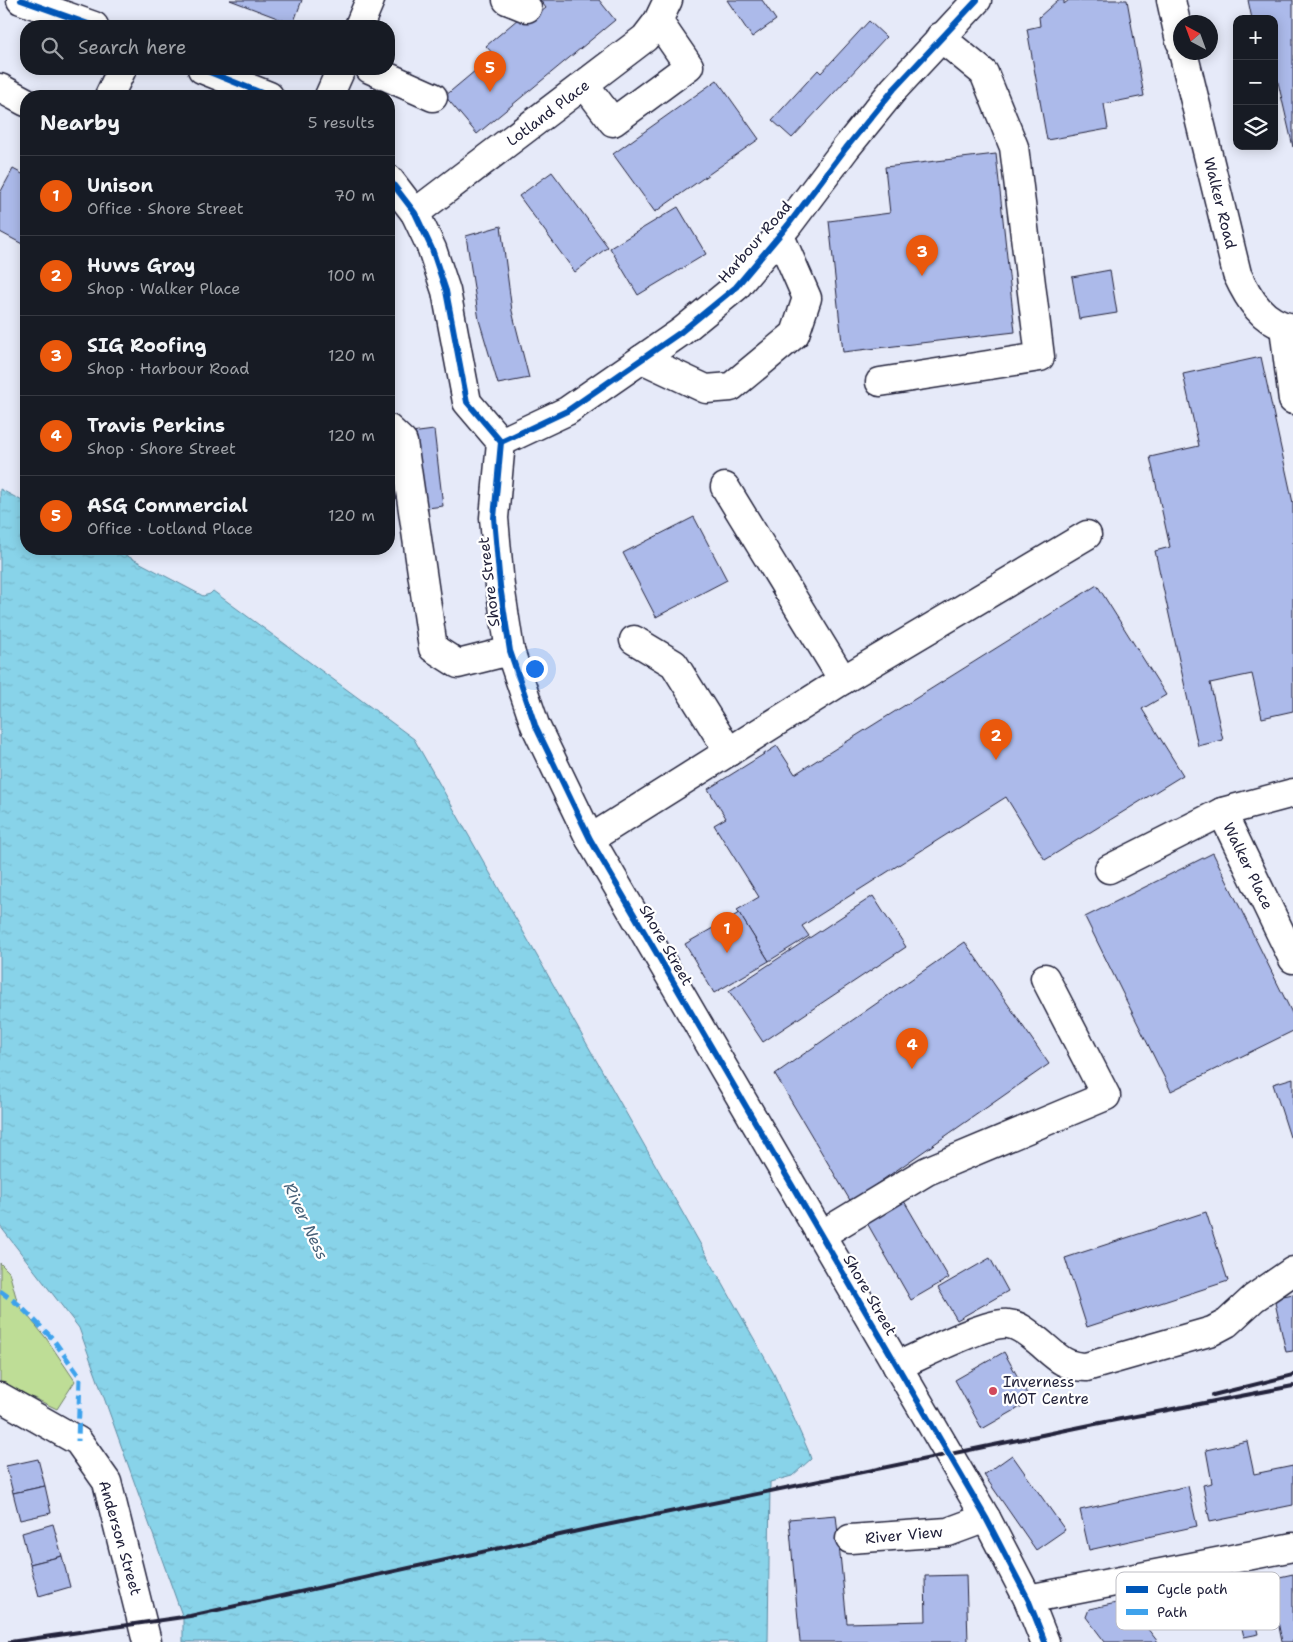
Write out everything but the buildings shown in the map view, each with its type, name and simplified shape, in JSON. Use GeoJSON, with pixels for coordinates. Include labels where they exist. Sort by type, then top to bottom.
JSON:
{"type":"FeatureCollection","features":[{"type":"Feature","properties":{"kind":"street"},"geometry":{"type":"LineString","coordinates":[[21,0],[77,20]]}},
{"type":"Feature","properties":{"kind":"street"},"geometry":{"type":"LineString","coordinates":[[362,20],[370,0]]}},
{"type":"Feature","properties":{"kind":"street","name":"Harbour Road"},"geometry":{"type":"LineString","coordinates":[[501,442],[567,411],[681,332],[736,287],[780,236],[846,148],[940,37],[977,0]]}},
{"type":"Feature","properties":{"kind":"street"},"geometry":{"type":"LineString","coordinates":[[1171,0],[1174,15]]}},
{"type":"Feature","properties":{"kind":"street"},"geometry":{"type":"LineString","coordinates":[[585,85],[613,122],[689,66],[663,11]]}},
{"type":"Feature","properties":{"kind":"street","name":"Lotland Place"},"geometry":{"type":"LineString","coordinates":[[415,213],[645,38],[663,11]]}},
{"type":"Feature","properties":{"kind":"street"},"geometry":{"type":"LineString","coordinates":[[880,382],[1040,357],[1014,147],[984,73],[940,37]]}},
{"type":"Feature","properties":{"kind":"street","name":"Walker Road"},"geometry":{"type":"LineString","coordinates":[[1185,60],[1237,274],[1249,299],[1268,319],[1288,327]]}},
{"type":"Feature","properties":{"kind":"street"},"geometry":{"type":"LineString","coordinates":[[112,90],[119,75]]}},
{"type":"Feature","properties":{"kind":"street"},"geometry":{"type":"LineString","coordinates":[[217,75],[254,90]]}},
{"type":"Feature","properties":{"kind":"street"},"geometry":{"type":"LineString","coordinates":[[332,90],[338,75]]}},
{"type":"Feature","properties":{"kind":"street"},"geometry":{"type":"LineString","coordinates":[[384,75],[433,97]]}},
{"type":"Feature","properties":{"kind":"street"},"geometry":{"type":"LineString","coordinates":[[0,88],[20,99]]}},
{"type":"Feature","properties":{"kind":"street"},"geometry":{"type":"LineString","coordinates":[[395,186],[415,213],[432,249],[446,291],[467,402],[501,442]]}},
{"type":"Feature","properties":{"kind":"street"},"geometry":{"type":"LineString","coordinates":[[642,359],[706,389],[731,387],[795,334],[807,298],[780,236]]}},
{"type":"Feature","properties":{"kind":"street"},"geometry":{"type":"LineString","coordinates":[[1288,327],[1293,400]]}},
{"type":"Feature","properties":{"kind":"street"},"geometry":{"type":"LineString","coordinates":[[395,435],[403,442],[433,648],[458,664],[510,651]]}},
{"type":"Feature","properties":{"kind":"street","name":"Shore Street"},"geometry":{"type":"LineString","coordinates":[[501,442],[494,518],[500,586],[510,651],[535,725],[590,839],[986,1518],[1028,1598],[1045,1642]]}},
{"type":"Feature","properties":{"kind":"street"},"geometry":{"type":"LineString","coordinates":[[725,488],[844,680]]}},
{"type":"Feature","properties":{"kind":"street"},"geometry":{"type":"LineString","coordinates":[[590,839],[844,680],[1086,535]]}},
{"type":"Feature","properties":{"kind":"street"},"geometry":{"type":"LineString","coordinates":[[634,640],[674,664],[728,752]]}},
{"type":"Feature","properties":{"kind":"street","name":"Walker Place"},"geometry":{"type":"LineString","coordinates":[[1293,793],[1222,812],[1293,959]]}},
{"type":"Feature","properties":{"kind":"street"},"geometry":{"type":"LineString","coordinates":[[1109,869],[1222,812]]}},
{"type":"Feature","properties":{"kind":"street"},"geometry":{"type":"LineString","coordinates":[[821,1235],[927,1171],[1106,1096],[1045,978]]}},
{"type":"Feature","properties":{"kind":"street"},"geometry":{"type":"LineString","coordinates":[[897,1366],[960,1338],[1006,1323],[1019,1327],[1050,1351],[1058,1361],[1075,1367],[1086,1368],[1212,1331],[1227,1323],[1254,1298],[1293,1271]]}},
{"type":"Feature","properties":{"kind":"street","name":"Anderson Street"},"geometry":{"type":"LineString","coordinates":[[0,1397],[78,1441],[108,1482],[147,1642]]}},
{"type":"Feature","properties":{"kind":"street","name":"River View"},"geometry":{"type":"LineString","coordinates":[[850,1539],[948,1532],[986,1518]]}},
{"type":"Feature","properties":{"kind":"street"},"geometry":{"type":"LineString","coordinates":[[1163,1572],[1293,1547]]}},
{"type":"Feature","properties":{"kind":"street"},"geometry":{"type":"LineString","coordinates":[[1028,1598],[1116,1581]]}},
{"type":"Feature","properties":{"kind":"green space"},"geometry":{"type":"Polygon","coordinates":[[[0,1263],[9,1272],[18,1304],[46,1338],[75,1381],[57,1409],[0,1382],[0,1263]]]}},
{"type":"Feature","properties":{"kind":"water","name":"River Ness"},"geometry":{"type":"Polygon","coordinates":[[[0,489],[20,500],[20,555],[125,555],[203,596],[213,591],[414,739],[774,1374],[808,1450],[811,1459],[792,1476],[770,1482],[768,1642],[183,1642],[183,1618],[79,1328],[0,1226],[0,489]]]}},
{"type":"Feature","properties":{"kind":"railway"},"geometry":{"type":"LineString","coordinates":[[1213,1395],[1293,1375]]}},
{"type":"Feature","properties":{"kind":"railway"},"geometry":{"type":"LineString","coordinates":[[10,1642],[190,1616],[587,1529],[1100,1423],[1293,1386]]}},
{"type":"Feature","properties":{"kind":"marked path"},"geometry":{"type":"LineString","coordinates":[[0,1291],[18,1304],[52,1338],[80,1377],[78,1441]]}},
{"type":"Feature","properties":{"kind":"cycle path"},"geometry":{"type":"LineString","coordinates":[[21,0],[77,20]]}},
{"type":"Feature","properties":{"kind":"cycle path"},"geometry":{"type":"LineString","coordinates":[[501,442],[567,411],[681,332],[736,287],[788,225],[846,148],[894,89],[977,0]]}},
{"type":"Feature","properties":{"kind":"cycle path"},"geometry":{"type":"LineString","coordinates":[[217,75],[254,90]]}},
{"type":"Feature","properties":{"kind":"cycle path"},"geometry":{"type":"LineString","coordinates":[[395,187],[415,213],[432,249],[446,291],[467,402],[501,442],[494,518],[500,586],[510,651],[535,725],[590,839],[986,1518],[1028,1599],[1045,1642]]}},
{"type":"Feature","properties":{"kind":"place","name":"ASG Commercial"},"geometry":{"type":"Point","coordinates":[490,92]}},
{"type":"Feature","properties":{"kind":"place","name":"SIG Roofing"},"geometry":{"type":"Point","coordinates":[922,276]}},
{"type":"Feature","properties":{"kind":"place","name":"Huws Gray"},"geometry":{"type":"Point","coordinates":[996,760]}},
{"type":"Feature","properties":{"kind":"place","name":"Unison"},"geometry":{"type":"Point","coordinates":[727,953]}},
{"type":"Feature","properties":{"kind":"place","name":"Travis Perkins"},"geometry":{"type":"Point","coordinates":[912,1069]}},
{"type":"Feature","properties":{"kind":"place","name":"Inverness MOT Centre"},"geometry":{"type":"Point","coordinates":[993,1391]}}]}
